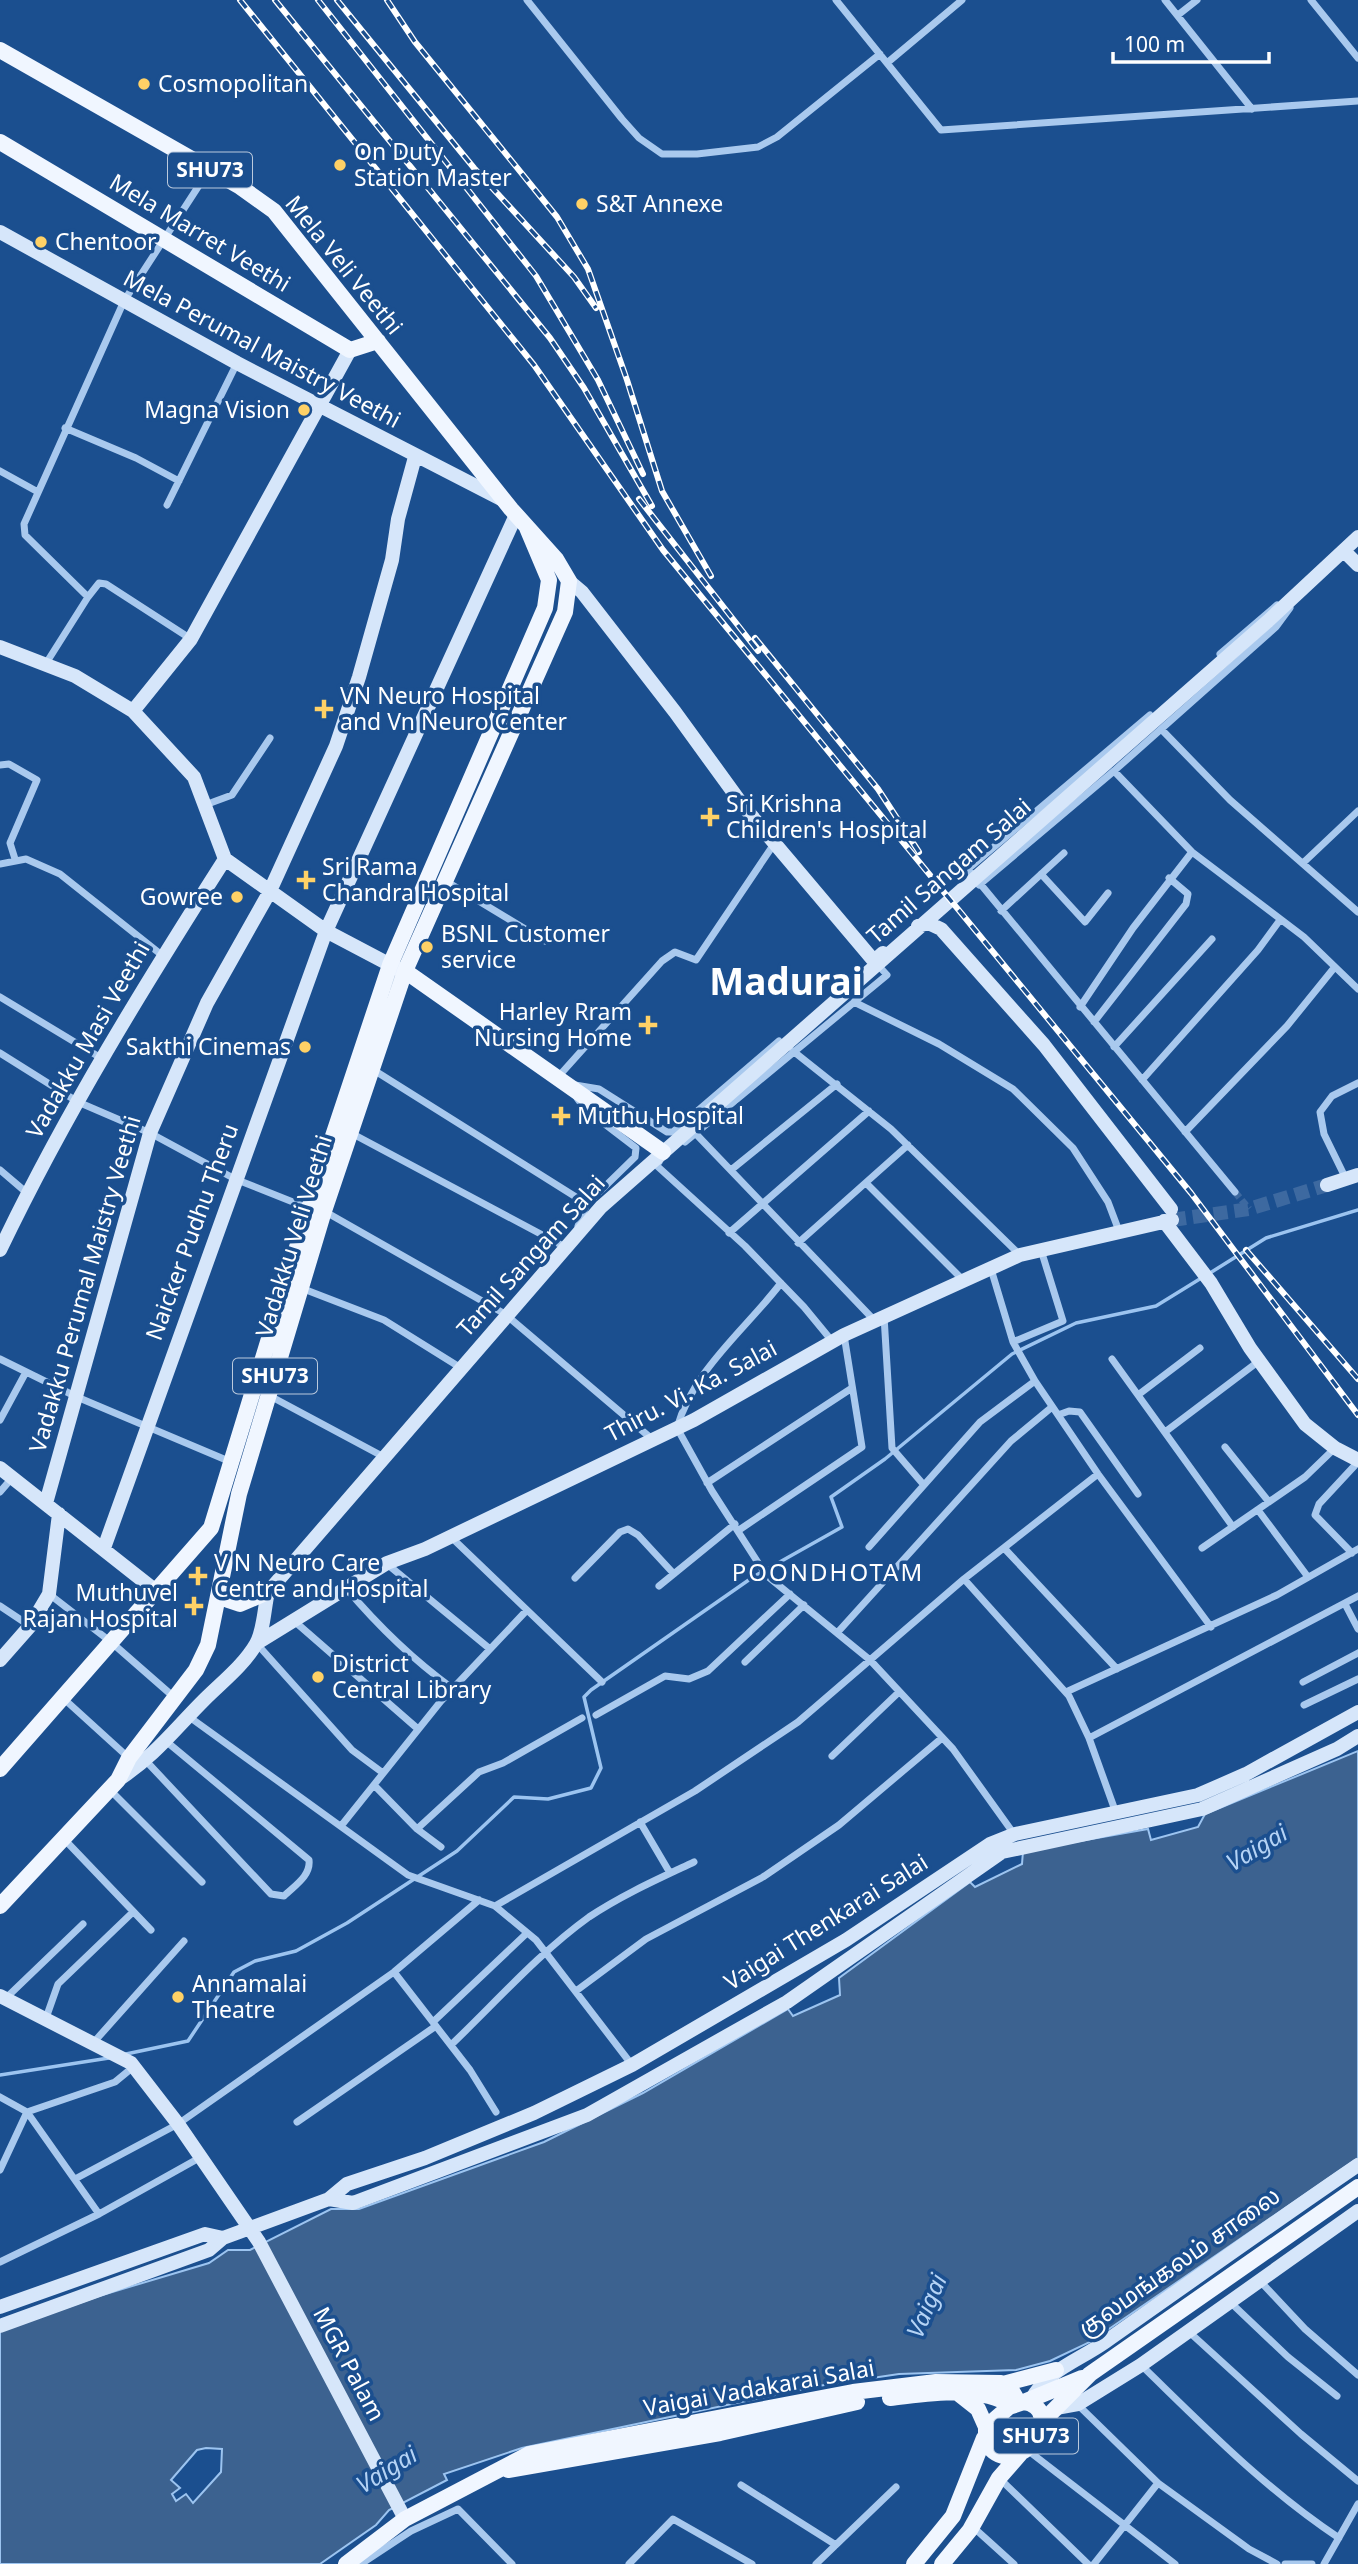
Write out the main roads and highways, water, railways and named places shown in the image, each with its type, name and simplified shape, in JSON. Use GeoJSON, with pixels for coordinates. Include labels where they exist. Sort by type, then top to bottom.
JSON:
{"type":"FeatureCollection","features":[{"type":"Feature","properties":{"kind":"main road","name":"Mela Veli Veethi"},"geometry":{"type":"LineString","coordinates":[[0,50],[209,169],[274,211],[516,515],[556,559],[569,581]]}},
{"type":"Feature","properties":{"kind":"main road","name":"Mela Marret Veethi"},"geometry":{"type":"LineString","coordinates":[[0,142],[350,350],[378,341]]}},
{"type":"Feature","properties":{"kind":"main road","name":"Mela Veli Veethi"},"geometry":{"type":"LineString","coordinates":[[527,528],[549,580],[545,608]]}},
{"type":"Feature","properties":{"kind":"main road"},"geometry":{"type":"LineString","coordinates":[[545,608],[569,581]]}},
{"type":"Feature","properties":{"kind":"main road","name":"Vadakku Veli Veethi"},"geometry":{"type":"LineString","coordinates":[[0,1906],[114,1785],[129,1758],[175,1699],[208,1646],[239,1494],[302,1288],[317,1209],[351,1132],[372,1069],[397,968],[443,880],[565,612],[569,581]]}},
{"type":"Feature","properties":{"kind":"main road","name":"Vadakku Veli Veethi"},"geometry":{"type":"LineString","coordinates":[[211,1528],[397,968],[545,608]]}},
{"type":"Feature","properties":{"kind":"main road"},"geometry":{"type":"LineString","coordinates":[[397,968],[590,1100],[659,1159]]}},
{"type":"Feature","properties":{"kind":"main road"},"geometry":{"type":"LineString","coordinates":[[0,1769],[211,1528],[224,1533],[230,1541]]}},
{"type":"Feature","properties":{"kind":"main road"},"geometry":{"type":"LineString","coordinates":[[220,1588],[222,1596],[240,1604],[268,1592]]}},
{"type":"Feature","properties":{"kind":"main road","name":"SHU73"},"geometry":{"type":"LineString","coordinates":[[942,2564],[972,2526],[999,2479],[1023,2452],[1044,2420],[1090,2374],[1358,2187]]}},
{"type":"Feature","properties":{"kind":"main road","name":"Vaigai Vadakarai Salai"},"geometry":{"type":"LineString","coordinates":[[346,2564],[402,2513],[496,2473],[529,2454],[853,2392],[936,2382],[1003,2384],[1056,2370]]}},
{"type":"Feature","properties":{"kind":"main road","name":"SHU73"},"geometry":{"type":"LineString","coordinates":[[914,2564],[953,2516],[985,2433],[998,2414],[1090,2374]]}},
{"type":"Feature","properties":{"kind":"main road"},"geometry":{"type":"LineString","coordinates":[[1003,2384],[1009,2386],[1021,2403]]}},
{"type":"Feature","properties":{"kind":"main road"},"geometry":{"type":"LineString","coordinates":[[959,2394],[978,2409],[985,2433]]}},
{"type":"Feature","properties":{"kind":"main road","name":"Vaigai Vadakarai Salai"},"geometry":{"type":"LineString","coordinates":[[496,2473],[532,2468],[657,2441],[720,2432],[851,2403],[959,2394],[988,2395],[1021,2403]]}},
{"type":"Feature","properties":{"kind":"main road","name":"SHU73"},"geometry":{"type":"LineString","coordinates":[[1021,2403],[1038,2407],[1044,2420]]}},
{"type":"Feature","properties":{"kind":"main road","name":"SHU73"},"geometry":{"type":"LineString","coordinates":[[985,2433],[997,2454],[1008,2457],[1023,2452]]}},
{"type":"Feature","properties":{"kind":"water","name":"Vaigai"},"geometry":{"type":"Polygon","coordinates":[[[1358,1751],[1358,2158],[1090,2342],[1050,2361],[1016,2370],[899,2374],[818,2386],[522,2448],[444,2474],[447,2480],[389,2510],[376,2525],[320,2564],[0,2564],[0,2331],[99,2296],[209,2263],[228,2250],[250,2250],[331,2209],[359,2209],[544,2142],[643,2093],[788,2009],[793,2016],[840,1995],[839,1978],[970,1882],[975,1887],[1022,1864],[1023,1851],[1148,1829],[1151,1840],[1198,1827],[1205,1814],[1358,1751]],[[222,2449],[197,2450],[171,2480],[180,2488],[172,2494],[176,2501],[186,2494],[193,2503],[221,2472],[222,2449]]]}},
{"type":"Feature","properties":{"kind":"waterway"},"geometry":{"type":"LineString","coordinates":[[1210,1273],[1266,1238],[1358,1210]]}},
{"type":"Feature","properties":{"kind":"waterway"},"geometry":{"type":"LineString","coordinates":[[126,2054],[188,2041],[234,1972],[255,1961],[296,1951],[347,1923],[457,1851],[514,1797],[548,1799],[591,1788],[601,1768],[584,1697],[591,1690],[753,1577],[842,1527],[831,1497],[885,1459],[1012,1354],[1076,1323],[1156,1306],[1203,1277]]}},
{"type":"Feature","properties":{"kind":"waterway"},"geometry":{"type":"LineString","coordinates":[[0,2075],[109,2058]]}},
{"type":"Feature","properties":{"kind":"tunnel"},"geometry":{"type":"LineString","coordinates":[[1172,1220],[1249,1209],[1327,1185]]}},
{"type":"Feature","properties":{"kind":"tunnel"},"geometry":{"type":"LineString","coordinates":[[1235,1192],[1249,1209]]}},
{"type":"Feature","properties":{"kind":"railway"},"geometry":{"type":"LineString","coordinates":[[240,0],[534,365],[663,550],[1191,1193],[1358,1415]]}},
{"type":"Feature","properties":{"kind":"railway"},"geometry":{"type":"LineString","coordinates":[[275,0],[550,338],[584,388],[652,506]]}},
{"type":"Feature","properties":{"kind":"railway"},"geometry":{"type":"LineString","coordinates":[[318,0],[536,276],[598,380],[643,474]]}},
{"type":"Feature","properties":{"kind":"railway"},"geometry":{"type":"LineString","coordinates":[[337,0],[474,168],[574,277],[596,308]]}},
{"type":"Feature","properties":{"kind":"railway"},"geometry":{"type":"LineString","coordinates":[[387,0],[415,42],[557,217],[588,269],[662,491],[711,576]]}},
{"type":"Feature","properties":{"kind":"railway"},"geometry":{"type":"LineString","coordinates":[[639,499],[758,651]]}},
{"type":"Feature","properties":{"kind":"railway"},"geometry":{"type":"LineString","coordinates":[[755,638],[878,789],[919,852]]}},
{"type":"Feature","properties":{"kind":"railway"},"geometry":{"type":"LineString","coordinates":[[1246,1250],[1358,1379]]}},
{"type":"Feature","properties":{"kind":"place","name":"Cosmopolitan"},"geometry":{"type":"Point","coordinates":[144,84]}},
{"type":"Feature","properties":{"kind":"place","name":"On Duty Station Master"},"geometry":{"type":"Point","coordinates":[340,165]}},
{"type":"Feature","properties":{"kind":"place","name":"S&T Annexe"},"geometry":{"type":"Point","coordinates":[582,204]}},
{"type":"Feature","properties":{"kind":"place","name":"Chentoor"},"geometry":{"type":"Point","coordinates":[41,242]}},
{"type":"Feature","properties":{"kind":"place","name":"Magna Vision"},"geometry":{"type":"Point","coordinates":[304,410]}},
{"type":"Feature","properties":{"kind":"place","name":"VN Neuro Hospital and Vn Neuro Center"},"geometry":{"type":"Point","coordinates":[324,709]}},
{"type":"Feature","properties":{"kind":"place","name":"Sri Krishna Children's Hospital"},"geometry":{"type":"Point","coordinates":[710,817]}},
{"type":"Feature","properties":{"kind":"place","name":"Sri Rama Chandra Hospital"},"geometry":{"type":"Point","coordinates":[306,880]}},
{"type":"Feature","properties":{"kind":"place","name":"Gowree"},"geometry":{"type":"Point","coordinates":[237,897]}},
{"type":"Feature","properties":{"kind":"place","name":"BSNL Customer service"},"geometry":{"type":"Point","coordinates":[427,947]}},
{"type":"Feature","properties":{"kind":"place","name":"Harley Rram Nursing Home"},"geometry":{"type":"Point","coordinates":[648,1025]}},
{"type":"Feature","properties":{"kind":"place","name":"Sakthi Cinemas"},"geometry":{"type":"Point","coordinates":[305,1047]}},
{"type":"Feature","properties":{"kind":"place","name":"Muthu Hospital"},"geometry":{"type":"Point","coordinates":[561,1116]}},
{"type":"Feature","properties":{"kind":"place","name":"V N Neuro Care Centre and Hospital"},"geometry":{"type":"Point","coordinates":[198,1576]}},
{"type":"Feature","properties":{"kind":"place","name":"Muthuvel Rajan Hospital"},"geometry":{"type":"Point","coordinates":[194,1606]}},
{"type":"Feature","properties":{"kind":"place","name":"District Central Library"},"geometry":{"type":"Point","coordinates":[318,1677]}},
{"type":"Feature","properties":{"kind":"place","name":"Annamalai Theatre"},"geometry":{"type":"Point","coordinates":[178,1997]}},
{"type":"Feature","properties":{"kind":"district","name":"Madurai"},"geometry":{"type":"Point","coordinates":[786,982]}},
{"type":"Feature","properties":{"kind":"district","name":"POONDHOTAM"},"geometry":{"type":"Point","coordinates":[828,1573]}}]}
